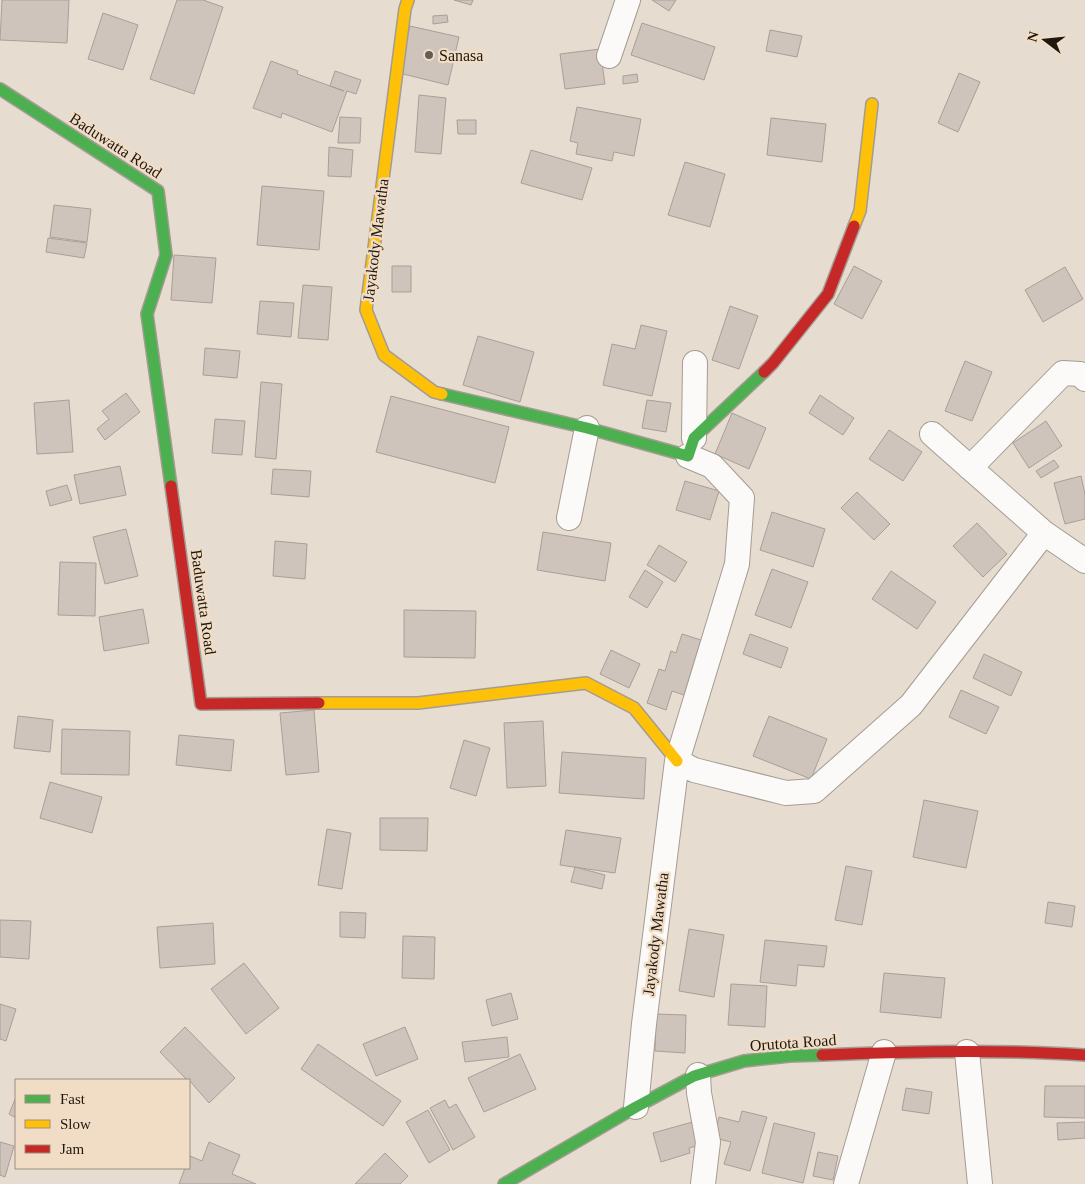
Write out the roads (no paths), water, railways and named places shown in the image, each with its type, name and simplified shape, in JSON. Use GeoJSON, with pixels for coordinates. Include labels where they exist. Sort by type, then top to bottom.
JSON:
{"type":"FeatureCollection","features":[{"type":"Feature","properties":{"kind":"street"},"geometry":{"type":"LineString","coordinates":[[609,56],[628,0]]}},
{"type":"Feature","properties":{"kind":"street","name":"Jayakody Mawatha"},"geometry":{"type":"LineString","coordinates":[[407,5],[366,310],[384,356],[434,392],[587,428],[691,447],[742,498],[737,564],[685,765],[636,1107]]}},
{"type":"Feature","properties":{"kind":"street","name":"Baduwatta Road"},"geometry":{"type":"LineString","coordinates":[[0,89],[158,191],[166,255],[146,314],[202,704],[418,703],[586,683],[634,708],[685,765]]}},
{"type":"Feature","properties":{"kind":"street"},"geometry":{"type":"LineString","coordinates":[[691,447],[773,363],[828,294],[860,211],[872,104]]}},
{"type":"Feature","properties":{"kind":"street"},"geometry":{"type":"LineString","coordinates":[[691,447],[695,363]]}},
{"type":"Feature","properties":{"kind":"street"},"geometry":{"type":"LineString","coordinates":[[970,468],[1063,373],[1080,374],[1085,379]]}},
{"type":"Feature","properties":{"kind":"street"},"geometry":{"type":"LineString","coordinates":[[569,518],[587,428]]}},
{"type":"Feature","properties":{"kind":"street"},"geometry":{"type":"LineString","coordinates":[[932,434],[1044,533],[1085,561]]}},
{"type":"Feature","properties":{"kind":"street"},"geometry":{"type":"LineString","coordinates":[[685,765],[786,793],[814,791],[911,704],[1044,533]]}},
{"type":"Feature","properties":{"kind":"street","name":"Orutota Road"},"geometry":{"type":"LineString","coordinates":[[504,1184],[636,1107],[698,1075],[744,1061],[790,1056],[884,1052],[1022,1051],[1085,1055]]}},
{"type":"Feature","properties":{"kind":"street"},"geometry":{"type":"LineString","coordinates":[[846,1184],[884,1052]]}},
{"type":"Feature","properties":{"kind":"street"},"geometry":{"type":"LineString","coordinates":[[967,1052],[980,1184]]}},
{"type":"Feature","properties":{"kind":"street"},"geometry":{"type":"LineString","coordinates":[[698,1075],[699,1093],[708,1142],[703,1184]]}},
{"type":"Feature","properties":{"kind":"place","name":"Sanasa"},"geometry":{"type":"Point","coordinates":[429,55]}}]}
